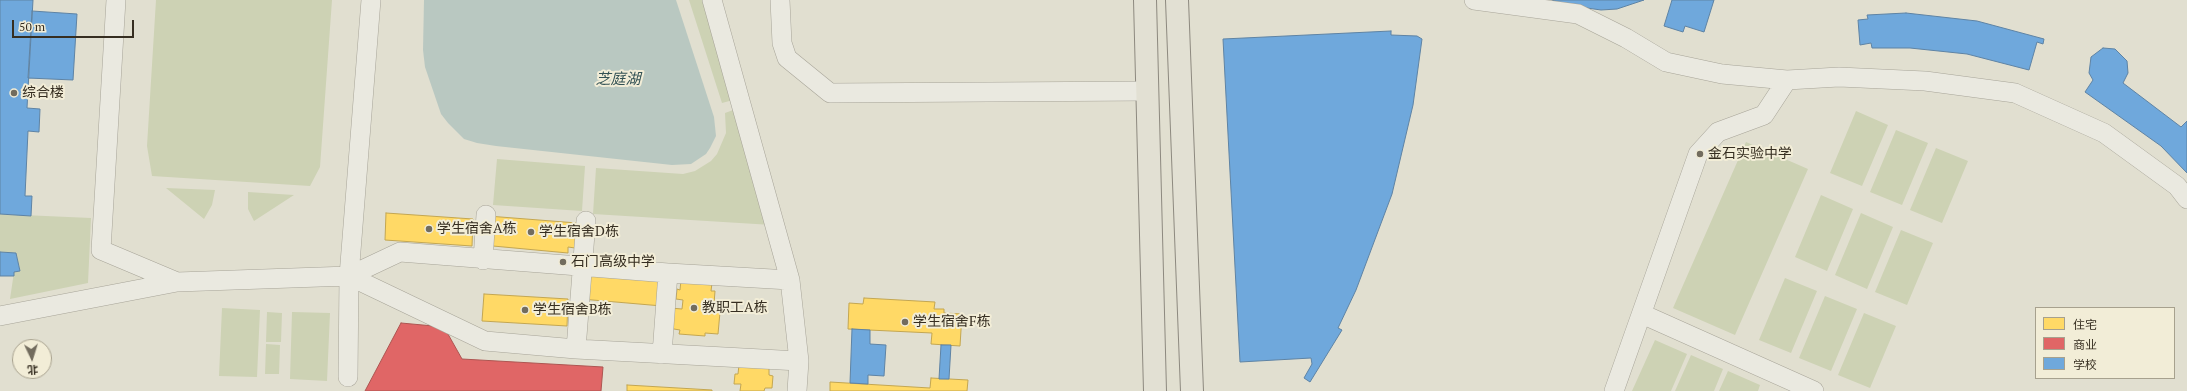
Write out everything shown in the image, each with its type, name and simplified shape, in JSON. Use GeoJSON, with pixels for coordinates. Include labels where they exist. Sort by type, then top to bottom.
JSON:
{"type":"FeatureCollection","features":[{"type":"Feature","properties":{"kind":"main road"},"geometry":{"type":"LineString","coordinates":[[1145,0],[1154,391]]}},
{"type":"Feature","properties":{"kind":"main road"},"geometry":{"type":"LineString","coordinates":[[1177,0],[1192,391]]}},
{"type":"Feature","properties":{"kind":"lane"},"geometry":{"type":"LineString","coordinates":[[116,0],[101,250],[177,282]]}},
{"type":"Feature","properties":{"kind":"lane"},"geometry":{"type":"LineString","coordinates":[[348,377],[349,276],[371,0]]}},
{"type":"Feature","properties":{"kind":"lane"},"geometry":{"type":"LineString","coordinates":[[712,0],[790,280],[799,361],[797,391]]}},
{"type":"Feature","properties":{"kind":"lane"},"geometry":{"type":"LineString","coordinates":[[780,0],[782,43],[787,58],[830,93],[1148,91]]}},
{"type":"Feature","properties":{"kind":"lane"},"geometry":{"type":"LineString","coordinates":[[1474,0],[1578,14],[1626,38],[1666,62],[1722,74],[1787,80],[1839,77],[1925,81],[2016,93],[2104,133],[2177,186],[2187,199]]}},
{"type":"Feature","properties":{"kind":"lane"},"geometry":{"type":"LineString","coordinates":[[1614,391],[1698,154],[1718,132],[1764,115],[1787,80]]}},
{"type":"Feature","properties":{"kind":"lane"},"geometry":{"type":"LineString","coordinates":[[482,260],[486,215]]}},
{"type":"Feature","properties":{"kind":"lane"},"geometry":{"type":"LineString","coordinates":[[576,349],[581,265],[586,220]]}},
{"type":"Feature","properties":{"kind":"lane"},"geometry":{"type":"LineString","coordinates":[[0,316],[177,282],[349,276],[400,252],[482,260],[581,265],[668,273],[790,280]]}},
{"type":"Feature","properties":{"kind":"lane"},"geometry":{"type":"LineString","coordinates":[[662,354],[668,273]]}},
{"type":"Feature","properties":{"kind":"lane"},"geometry":{"type":"LineString","coordinates":[[349,276],[485,341],[576,349],[799,361]]}},
{"type":"Feature","properties":{"kind":"lane"},"geometry":{"type":"LineString","coordinates":[[1642,314],[1814,391]]}},
{"type":"Feature","properties":{"kind":"green space"},"geometry":{"type":"Polygon","coordinates":[[[156,0],[332,0],[320,167],[310,186],[152,176],[147,146],[156,0]]]}},
{"type":"Feature","properties":{"kind":"green space"},"geometry":{"type":"Polygon","coordinates":[[[689,0],[702,0],[733,100],[722,103],[689,0]]]}},
{"type":"Feature","properties":{"kind":"green space"},"geometry":{"type":"Polygon","coordinates":[[[736,109],[772,225],[593,214],[596,168],[683,174],[695,171],[711,161],[717,154],[726,133],[725,113],[736,109]]]}},
{"type":"Feature","properties":{"kind":"green space"},"geometry":{"type":"Polygon","coordinates":[[[1856,111],[1888,125],[1862,186],[1830,173],[1856,111]]]}},
{"type":"Feature","properties":{"kind":"green space"},"geometry":{"type":"Polygon","coordinates":[[[1896,130],[1928,143],[1902,205],[1870,192],[1896,130]]]}},
{"type":"Feature","properties":{"kind":"green space"},"geometry":{"type":"Polygon","coordinates":[[[1746,142],[1808,169],[1735,335],[1673,308],[1746,142]]]}},
{"type":"Feature","properties":{"kind":"green space"},"geometry":{"type":"Polygon","coordinates":[[[1936,148],[1968,161],[1942,223],[1910,210],[1936,148]]]}},
{"type":"Feature","properties":{"kind":"green space"},"geometry":{"type":"Polygon","coordinates":[[[497,159],[585,166],[582,211],[493,205],[497,159]]]}},
{"type":"Feature","properties":{"kind":"green space"},"geometry":{"type":"Polygon","coordinates":[[[166,188],[215,190],[212,205],[204,219],[166,188]]]}},
{"type":"Feature","properties":{"kind":"green space"},"geometry":{"type":"Polygon","coordinates":[[[248,192],[294,195],[254,221],[248,209],[248,192]]]}},
{"type":"Feature","properties":{"kind":"green space"},"geometry":{"type":"Polygon","coordinates":[[[1821,195],[1853,209],[1827,271],[1795,257],[1821,195]]]}},
{"type":"Feature","properties":{"kind":"green space"},"geometry":{"type":"Polygon","coordinates":[[[1861,213],[1893,227],[1867,289],[1835,275],[1861,213]]]}},
{"type":"Feature","properties":{"kind":"green space"},"geometry":{"type":"Polygon","coordinates":[[[0,214],[91,218],[88,283],[10,299],[14,272],[20,271],[16,253],[0,252],[0,214]]]}},
{"type":"Feature","properties":{"kind":"green space"},"geometry":{"type":"Polygon","coordinates":[[[1901,230],[1933,243],[1907,305],[1875,292],[1901,230]]]}},
{"type":"Feature","properties":{"kind":"green space"},"geometry":{"type":"Polygon","coordinates":[[[1785,278],[1817,291],[1791,353],[1759,340],[1785,278]]]}},
{"type":"Feature","properties":{"kind":"green space"},"geometry":{"type":"Polygon","coordinates":[[[1825,296],[1857,309],[1831,371],[1799,358],[1825,296]]]}},
{"type":"Feature","properties":{"kind":"green space"},"geometry":{"type":"Polygon","coordinates":[[[222,308],[260,310],[257,377],[219,376],[222,308]]]}},
{"type":"Feature","properties":{"kind":"green space"},"geometry":{"type":"Polygon","coordinates":[[[267,312],[282,313],[281,342],[266,342],[267,312]]]}},
{"type":"Feature","properties":{"kind":"green space"},"geometry":{"type":"Polygon","coordinates":[[[292,312],[330,313],[327,381],[290,379],[292,312]]]}},
{"type":"Feature","properties":{"kind":"green space"},"geometry":{"type":"Polygon","coordinates":[[[1864,313],[1896,326],[1870,388],[1838,375],[1864,313]]]}},
{"type":"Feature","properties":{"kind":"green space"},"geometry":{"type":"Polygon","coordinates":[[[1655,340],[1687,354],[1671,391],[1632,391],[1655,340]]]}},
{"type":"Feature","properties":{"kind":"green space"},"geometry":{"type":"Polygon","coordinates":[[[266,344],[280,345],[279,374],[265,374],[266,344]]]}},
{"type":"Feature","properties":{"kind":"green space"},"geometry":{"type":"Polygon","coordinates":[[[1691,355],[1723,369],[1714,391],[1675,391],[1691,355]]]}},
{"type":"Feature","properties":{"kind":"green space"},"geometry":{"type":"Polygon","coordinates":[[[1728,371],[1760,385],[1758,391],[1719,391],[1728,371]]]}},
{"type":"Feature","properties":{"kind":"water","name":"芝庭湖"},"geometry":{"type":"Polygon","coordinates":[[[424,0],[676,0],[714,117],[716,136],[706,154],[691,164],[672,165],[496,146],[464,139],[441,114],[425,67],[423,50],[424,0]]]}},
{"type":"Feature","properties":{"kind":"building: 住宅","name":"学生宿舍A栋"},"geometry":{"type":"Polygon","coordinates":[[[386,213],[473,219],[472,246],[385,240],[386,213]]]}},
{"type":"Feature","properties":{"kind":"building: 住宅","name":"学生宿舍D栋"},"geometry":{"type":"Polygon","coordinates":[[[488,216],[577,223],[575,248],[568,247],[568,253],[493,246],[488,216]]]}},
{"type":"Feature","properties":{"kind":"building: 住宅"},"geometry":{"type":"Polygon","coordinates":[[[584,274],[664,281],[662,306],[581,299],[584,274]]]}},
{"type":"Feature","properties":{"kind":"building: 住宅","name":"教职工A栋"},"geometry":{"type":"Polygon","coordinates":[[[681,280],[712,283],[711,291],[715,291],[714,304],[707,303],[706,311],[720,312],[718,334],[705,333],[705,336],[679,334],[680,330],[668,328],[670,308],[682,309],[683,300],[676,299],[677,289],[680,290],[681,280]]]}},
{"type":"Feature","properties":{"kind":"building: 住宅","name":"学生宿舍B栋"},"geometry":{"type":"Polygon","coordinates":[[[484,294],[568,299],[567,326],[482,321],[484,294]]]}},
{"type":"Feature","properties":{"kind":"building: 住宅","name":"学生宿舍F栋"},"geometry":{"type":"Polygon","coordinates":[[[864,298],[935,302],[934,309],[944,309],[944,313],[962,314],[960,346],[931,344],[932,333],[848,329],[849,303],[863,304],[864,298]]]}},
{"type":"Feature","properties":{"kind":"building: 住宅"},"geometry":{"type":"Polygon","coordinates":[[[739,365],[769,367],[769,375],[773,376],[772,388],[765,388],[764,391],[740,391],[741,384],[734,384],[735,374],[738,374],[739,365]]]}},
{"type":"Feature","properties":{"kind":"building: 住宅"},"geometry":{"type":"Polygon","coordinates":[[[931,378],[968,380],[967,391],[830,391],[830,382],[930,388],[931,378]]]}},
{"type":"Feature","properties":{"kind":"building: 住宅"},"geometry":{"type":"Polygon","coordinates":[[[627,385],[712,390],[712,391],[627,391],[627,385]]]}},
{"type":"Feature","properties":{"kind":"building: 商业"},"geometry":{"type":"Polygon","coordinates":[[[401,323],[444,327],[462,359],[603,367],[601,391],[365,391],[401,323]]]}},
{"type":"Feature","properties":{"kind":"building: 学校","name":"综合楼"},"geometry":{"type":"Polygon","coordinates":[[[0,0],[33,0],[27,108],[40,109],[39,132],[28,131],[25,196],[32,196],[31,216],[0,214],[0,0]]]}},
{"type":"Feature","properties":{"kind":"building: 学校"},"geometry":{"type":"Polygon","coordinates":[[[1552,0],[1644,0],[1617,9],[1601,10],[1566,5],[1552,0]]]}},
{"type":"Feature","properties":{"kind":"building: 学校"},"geometry":{"type":"Polygon","coordinates":[[[1672,0],[1714,0],[1704,32],[1685,26],[1683,32],[1664,26],[1672,0]]]}},
{"type":"Feature","properties":{"kind":"building: 学校"},"geometry":{"type":"Polygon","coordinates":[[[32,11],[77,14],[73,80],[28,78],[32,11]]]}},
{"type":"Feature","properties":{"kind":"building: 学校"},"geometry":{"type":"Polygon","coordinates":[[[1906,13],[1977,21],[2044,39],[2043,44],[2037,42],[2029,70],[1967,54],[1910,48],[1872,48],[1871,43],[1860,45],[1858,20],[1868,19],[1867,15],[1906,13]]]}},
{"type":"Feature","properties":{"kind":"building: 学校"},"geometry":{"type":"Polygon","coordinates":[[[1391,31],[1391,35],[1417,36],[1422,39],[1413,105],[1392,194],[1356,290],[1338,328],[1342,330],[1310,382],[1304,378],[1312,364],[1311,358],[1240,362],[1223,39],[1391,31]]]}},
{"type":"Feature","properties":{"kind":"building: 学校"},"geometry":{"type":"Polygon","coordinates":[[[2103,48],[2115,49],[2127,61],[2128,73],[2123,83],[2181,127],[2187,121],[2187,173],[2161,146],[2085,92],[2093,80],[2089,73],[2091,57],[2103,48]]]}},
{"type":"Feature","properties":{"kind":"building: 学校"},"geometry":{"type":"Polygon","coordinates":[[[0,252],[16,253],[20,271],[14,272],[14,276],[0,276],[0,252]]]}},
{"type":"Feature","properties":{"kind":"building: 学校"},"geometry":{"type":"Polygon","coordinates":[[[852,329],[870,330],[870,344],[886,345],[884,376],[868,375],[868,384],[850,383],[852,329]]]}},
{"type":"Feature","properties":{"kind":"building: 学校"},"geometry":{"type":"Polygon","coordinates":[[[941,345],[951,345],[949,379],[939,379],[941,345]]]}},
{"type":"Feature","properties":{"kind":"place","name":"综合楼"},"geometry":{"type":"Point","coordinates":[14,93]}},
{"type":"Feature","properties":{"kind":"place","name":"金石实验中学"},"geometry":{"type":"Point","coordinates":[1700,154]}},
{"type":"Feature","properties":{"kind":"place","name":"学生宿舍A栋"},"geometry":{"type":"Point","coordinates":[429,229]}},
{"type":"Feature","properties":{"kind":"place","name":"学生宿舍D栋"},"geometry":{"type":"Point","coordinates":[531,232]}},
{"type":"Feature","properties":{"kind":"place","name":"石门高级中学"},"geometry":{"type":"Point","coordinates":[563,262]}},
{"type":"Feature","properties":{"kind":"place","name":"教职工A栋"},"geometry":{"type":"Point","coordinates":[694,308]}},
{"type":"Feature","properties":{"kind":"place","name":"学生宿舍B栋"},"geometry":{"type":"Point","coordinates":[525,310]}},
{"type":"Feature","properties":{"kind":"place","name":"学生宿舍F栋"},"geometry":{"type":"Point","coordinates":[905,322]}}]}
